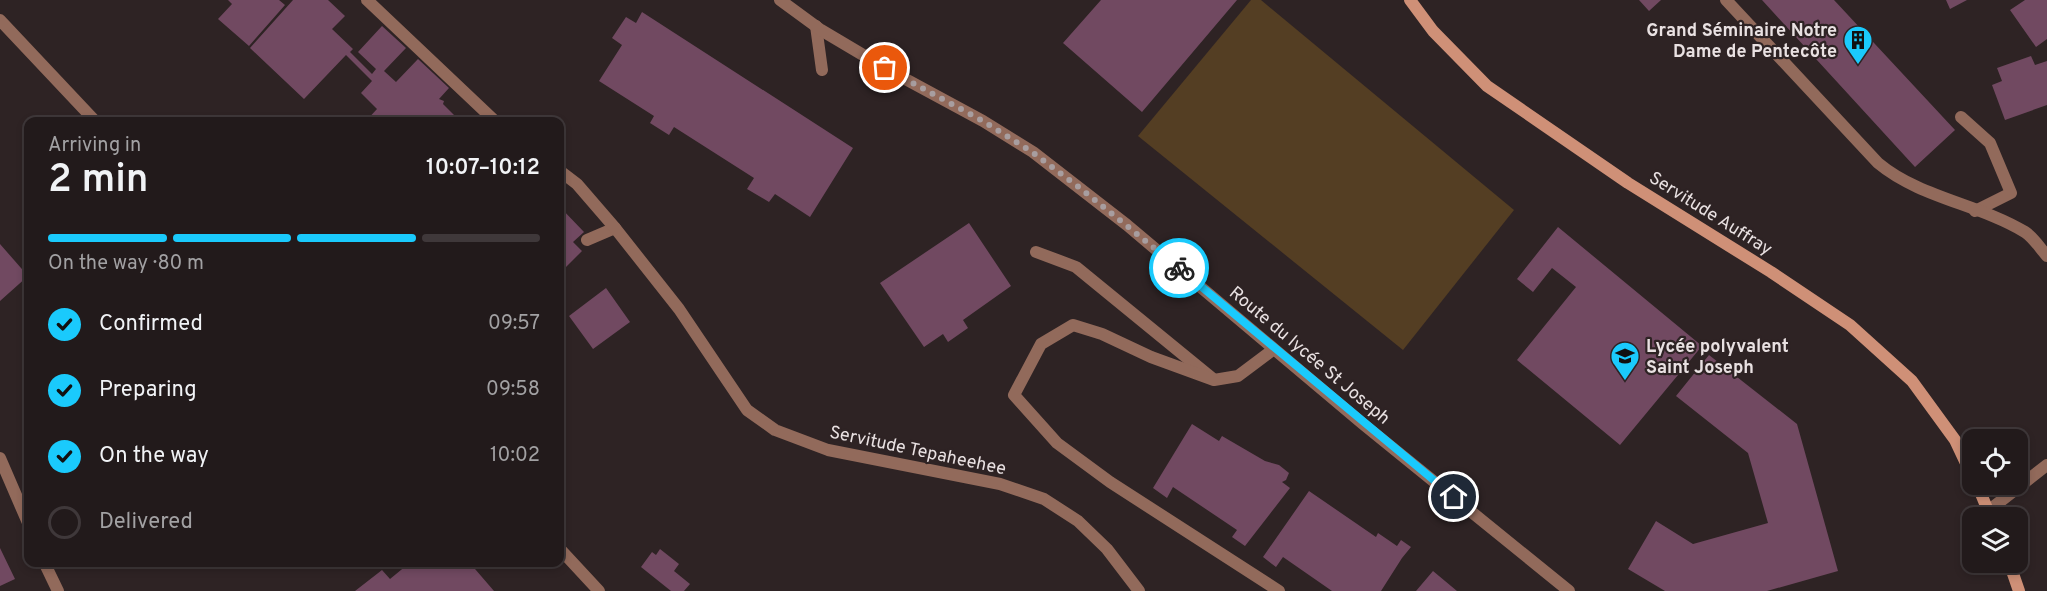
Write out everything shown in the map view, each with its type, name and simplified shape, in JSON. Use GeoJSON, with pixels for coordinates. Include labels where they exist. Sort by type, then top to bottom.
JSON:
{"type":"FeatureCollection","features":[{"type":"Feature","properties":{"kind":"street"},"geometry":{"type":"LineString","coordinates":[[368,0],[491,117]]}},
{"type":"Feature","properties":{"kind":"street","name":"Route du lycée St Joseph"},"geometry":{"type":"LineString","coordinates":[[780,0],[816,26],[885,68],[983,121],[1032,152],[1126,225],[1569,591]]}},
{"type":"Feature","properties":{"kind":"street","name":"Servitude Auffray"},"geometry":{"type":"LineString","coordinates":[[1410,0],[1432,31],[1487,86],[1628,183],[1771,272],[1850,325],[1912,381],[1955,440],[1962,455]]}},
{"type":"Feature","properties":{"kind":"street"},"geometry":{"type":"LineString","coordinates":[[1726,0],[1878,163],[1900,179],[2027,233],[2047,256]]}},
{"type":"Feature","properties":{"kind":"street"},"geometry":{"type":"LineString","coordinates":[[0,20],[91,117]]}},
{"type":"Feature","properties":{"kind":"street"},"geometry":{"type":"LineString","coordinates":[[816,26],[822,70]]}},
{"type":"Feature","properties":{"kind":"street"},"geometry":{"type":"LineString","coordinates":[[1961,117],[1990,143],[2011,193],[1975,210]]}},
{"type":"Feature","properties":{"kind":"street","name":"Servitude Tepaheehee"},"geometry":{"type":"LineString","coordinates":[[564,174],[577,184],[615,228],[679,309],[747,410],[775,430],[828,450],[1000,484],[1044,499],[1078,521],[1107,549],[1139,591]]}},
{"type":"Feature","properties":{"kind":"street"},"geometry":{"type":"LineString","coordinates":[[587,240],[615,228]]}},
{"type":"Feature","properties":{"kind":"street"},"geometry":{"type":"LineString","coordinates":[[1036,252],[1076,267],[1214,380]]}},
{"type":"Feature","properties":{"kind":"street"},"geometry":{"type":"LineString","coordinates":[[1274,349],[1238,376],[1214,380],[1151,357],[1102,334],[1073,325],[1041,344],[1014,395],[1057,443],[1110,482],[1279,591]]}},
{"type":"Feature","properties":{"kind":"street"},"geometry":{"type":"LineString","coordinates":[[0,458],[24,514]]}},
{"type":"Feature","properties":{"kind":"street"},"geometry":{"type":"LineString","coordinates":[[1998,507],[2047,465]]}},
{"type":"Feature","properties":{"kind":"street"},"geometry":{"type":"LineString","coordinates":[[564,553],[599,591]]}},
{"type":"Feature","properties":{"kind":"street"},"geometry":{"type":"LineString","coordinates":[[46,567],[58,591]]}},
{"type":"Feature","properties":{"kind":"street"},"geometry":{"type":"LineString","coordinates":[[2013,573],[2019,591]]}},
{"type":"Feature","properties":{"kind":"shaded area"},"geometry":{"type":"Polygon","coordinates":[[[1251,0],[1261,0],[1514,210],[1403,350],[1138,136],[1251,0]]]}},
{"type":"Feature","properties":{"kind":"building"},"geometry":{"type":"Polygon","coordinates":[[[228,0],[279,0],[285,5],[249,46],[218,19],[232,4],[228,0]]]}},
{"type":"Feature","properties":{"kind":"building"},"geometry":{"type":"Polygon","coordinates":[[[293,0],[328,0],[345,16],[332,29],[353,49],[350,52],[372,74],[376,69],[358,52],[382,26],[406,48],[384,71],[396,82],[418,59],[449,88],[439,99],[444,101],[443,104],[456,117],[370,117],[377,109],[361,93],[372,81],[346,55],[304,99],[250,48],[293,0]]]}},
{"type":"Feature","properties":{"kind":"building"},"geometry":{"type":"Polygon","coordinates":[[[1101,0],[1237,0],[1142,112],[1063,43],[1101,0]]]}},
{"type":"Feature","properties":{"kind":"building","name":"Grand Séminaire Notre Dame de Pentecôte"},"geometry":{"type":"Polygon","coordinates":[[[1639,0],[1661,0],[1649,11],[1639,0]]]}},
{"type":"Feature","properties":{"kind":"building","name":"Grand Séminaire Notre Dame de Pentecôte"},"geometry":{"type":"Polygon","coordinates":[[[1762,0],[1834,0],[1955,130],[1915,167],[1762,0]]]}},
{"type":"Feature","properties":{"kind":"building"},"geometry":{"type":"Polygon","coordinates":[[[1946,0],[1967,0],[1950,9],[1946,0]]]}},
{"type":"Feature","properties":{"kind":"building"},"geometry":{"type":"Polygon","coordinates":[[[2025,0],[2047,0],[2047,39],[2036,47],[2010,10],[2025,0]]]}},
{"type":"Feature","properties":{"kind":"building"},"geometry":{"type":"Polygon","coordinates":[[[642,12],[853,148],[810,217],[775,194],[769,202],[747,189],[754,178],[674,127],[669,135],[650,123],[654,116],[599,81],[622,45],[612,38],[626,17],[636,23],[642,12]]]}},
{"type":"Feature","properties":{"kind":"building"},"geometry":{"type":"Polygon","coordinates":[[[2031,56],[2035,65],[2047,61],[2047,105],[2005,120],[1992,85],[2002,81],[1997,68],[2031,56]]]}},
{"type":"Feature","properties":{"kind":"building"},"geometry":{"type":"Polygon","coordinates":[[[564,211],[584,232],[573,242],[582,251],[564,269],[564,211]]]}},
{"type":"Feature","properties":{"kind":"building"},"geometry":{"type":"Polygon","coordinates":[[[969,223],[1011,286],[963,320],[968,328],[948,342],[943,334],[924,347],[880,283],[969,223]]]}},
{"type":"Feature","properties":{"kind":"building"},"geometry":{"type":"Polygon","coordinates":[[[1558,227],[1702,346],[1620,445],[1517,360],[1576,287],[1552,268],[1533,292],[1517,279],[1558,227]]]}},
{"type":"Feature","properties":{"kind":"building"},"geometry":{"type":"Polygon","coordinates":[[[0,244],[24,271],[24,280],[0,301],[0,244]]]}},
{"type":"Feature","properties":{"kind":"building"},"geometry":{"type":"Polygon","coordinates":[[[606,288],[630,322],[593,349],[569,316],[606,288]]]}},
{"type":"Feature","properties":{"kind":"building"},"geometry":{"type":"Polygon","coordinates":[[[1709,355],[1797,424],[1838,571],[1767,591],[1665,591],[1628,569],[1656,521],[1693,544],[1768,523],[1748,453],[1676,396],[1709,355]]]}},
{"type":"Feature","properties":{"kind":"building"},"geometry":{"type":"Polygon","coordinates":[[[1192,424],[1219,441],[1222,436],[1265,461],[1279,465],[1289,473],[1286,480],[1282,482],[1290,488],[1245,546],[1232,537],[1237,530],[1173,487],[1167,498],[1153,488],[1192,424]]]}},
{"type":"Feature","properties":{"kind":"building"},"geometry":{"type":"Polygon","coordinates":[[[1309,491],[1376,537],[1378,533],[1397,546],[1401,540],[1411,547],[1381,591],[1332,591],[1283,557],[1276,567],[1263,557],[1309,491]]]}},
{"type":"Feature","properties":{"kind":"building"},"geometry":{"type":"Polygon","coordinates":[[[0,548],[15,579],[0,586],[0,548]]]}},
{"type":"Feature","properties":{"kind":"building"},"geometry":{"type":"Polygon","coordinates":[[[660,549],[679,564],[674,571],[690,584],[684,591],[671,591],[641,567],[652,552],[656,555],[660,549]]]}},
{"type":"Feature","properties":{"kind":"building"},"geometry":{"type":"Polygon","coordinates":[[[405,567],[473,567],[494,591],[355,591],[382,570],[390,579],[405,567]]]}},
{"type":"Feature","properties":{"kind":"building"},"geometry":{"type":"Polygon","coordinates":[[[1433,571],[1457,591],[1416,591],[1433,571]]]}},
{"type":"Feature","properties":{"kind":"way so far"},"geometry":{"type":"LineString","coordinates":[[885,68],[983,121],[1032,152],[1179,268]]}},
{"type":"Feature","properties":{"kind":"place","name":"Grand Séminaire Notre Dame de Pentecôte"},"geometry":{"type":"Point","coordinates":[1858,66]}},
{"type":"Feature","properties":{"kind":"place","name":"Lycée polyvalent Saint Joseph"},"geometry":{"type":"Point","coordinates":[1625,382]}},
{"type":"Feature","properties":{"kind":"route"},"geometry":{"type":"LineString","coordinates":[[1179,268],[1363,424],[1454,497]]}}]}
